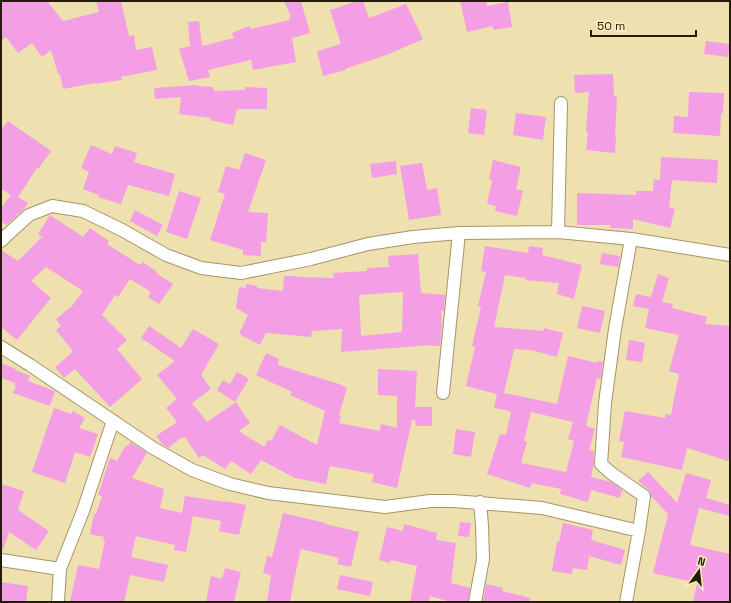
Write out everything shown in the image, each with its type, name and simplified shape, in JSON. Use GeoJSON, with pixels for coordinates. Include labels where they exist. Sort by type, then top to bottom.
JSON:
{"type":"FeatureCollection","features":[{"type":"Feature","properties":{"kind":"street"},"geometry":{"type":"LineString","coordinates":[[558,232],[561,103]]}},
{"type":"Feature","properties":{"kind":"street"},"geometry":{"type":"LineString","coordinates":[[1,242],[29,215],[52,206],[83,211],[122,230],[166,255],[201,268],[240,273],[311,259],[368,244],[413,237],[458,233],[558,232],[730,251]]}},
{"type":"Feature","properties":{"kind":"street"},"geometry":{"type":"LineString","coordinates":[[443,393],[458,233]]}},
{"type":"Feature","properties":{"kind":"street"},"geometry":{"type":"LineString","coordinates":[[626,602],[644,496],[610,473],[601,464],[605,403],[615,329],[630,239]]}},
{"type":"Feature","properties":{"kind":"street"},"geometry":{"type":"LineString","coordinates":[[1,347],[153,448],[192,470],[230,484],[268,493],[385,507],[430,501],[453,500],[542,508],[639,530]]}},
{"type":"Feature","properties":{"kind":"street"},"geometry":{"type":"LineString","coordinates":[[58,602],[60,569],[83,511],[113,421]]}},
{"type":"Feature","properties":{"kind":"street"},"geometry":{"type":"LineString","coordinates":[[475,602],[483,559],[480,502]]}},
{"type":"Feature","properties":{"kind":"street"},"geometry":{"type":"LineString","coordinates":[[1,560],[60,569]]}},
{"type":"Feature","properties":{"kind":"building"},"geometry":{"type":"Polygon","coordinates":[[[1,1],[47,1],[63,21],[99,12],[96,1],[121,1],[129,36],[134,35],[136,50],[152,47],[157,70],[121,77],[122,80],[63,89],[60,74],[58,74],[51,50],[42,57],[32,43],[18,53],[6,37],[1,41],[1,1]]]}},
{"type":"Feature","properties":{"kind":"building"},"geometry":{"type":"Polygon","coordinates":[[[284,1],[301,1],[310,33],[292,38],[296,62],[253,70],[251,60],[208,70],[210,77],[189,81],[179,49],[190,46],[188,22],[199,21],[202,46],[234,38],[232,33],[249,26],[251,29],[290,20],[289,17],[291,16],[284,1]]]}},
{"type":"Feature","properties":{"kind":"building"},"geometry":{"type":"Polygon","coordinates":[[[358,1],[363,1],[369,18],[406,4],[423,39],[389,54],[345,69],[346,70],[323,76],[317,51],[341,44],[330,10],[358,1]]]}},
{"type":"Feature","properties":{"kind":"building"},"geometry":{"type":"Polygon","coordinates":[[[460,1],[486,1],[487,6],[508,2],[512,27],[493,30],[493,26],[467,32],[460,1]]]}},
{"type":"Feature","properties":{"kind":"building"},"geometry":{"type":"Polygon","coordinates":[[[706,41],[730,44],[728,57],[704,54],[706,41]]]}},
{"type":"Feature","properties":{"kind":"building"},"geometry":{"type":"Polygon","coordinates":[[[613,74],[614,96],[617,97],[615,153],[586,150],[589,92],[575,93],[574,75],[613,74]]]}},
{"type":"Feature","properties":{"kind":"building"},"geometry":{"type":"Polygon","coordinates":[[[197,85],[213,87],[214,91],[245,90],[245,87],[267,88],[267,109],[237,109],[233,125],[210,120],[211,118],[179,114],[181,97],[155,99],[154,88],[197,85]]]}},
{"type":"Feature","properties":{"kind":"building"},"geometry":{"type":"Polygon","coordinates":[[[689,92],[724,93],[720,136],[673,133],[674,116],[688,117],[689,92]]]}},
{"type":"Feature","properties":{"kind":"building"},"geometry":{"type":"Polygon","coordinates":[[[471,108],[487,110],[484,135],[468,133],[471,108]]]}},
{"type":"Feature","properties":{"kind":"building"},"geometry":{"type":"Polygon","coordinates":[[[516,113],[546,117],[543,140],[513,135],[516,113]]]}},
{"type":"Feature","properties":{"kind":"building"},"geometry":{"type":"Polygon","coordinates":[[[8,121],[51,151],[38,169],[37,168],[18,197],[28,203],[16,217],[6,225],[1,221],[1,208],[11,195],[1,189],[1,130],[8,121]]]}},
{"type":"Feature","properties":{"kind":"building"},"geometry":{"type":"Polygon","coordinates":[[[91,145],[112,154],[115,146],[137,153],[134,162],[175,174],[169,196],[128,185],[121,204],[98,197],[99,195],[83,189],[89,172],[81,168],[91,145]]]}},
{"type":"Feature","properties":{"kind":"building"},"geometry":{"type":"Polygon","coordinates":[[[245,153],[266,160],[248,212],[268,213],[266,242],[261,242],[261,256],[243,255],[243,250],[210,240],[225,194],[218,192],[226,166],[239,170],[245,153]]]}},
{"type":"Feature","properties":{"kind":"building"},"geometry":{"type":"Polygon","coordinates":[[[661,157],[718,160],[717,183],[672,180],[669,207],[675,209],[670,228],[633,219],[633,229],[610,228],[611,225],[577,225],[577,193],[636,195],[636,191],[653,191],[654,179],[660,180],[661,157]]]}},
{"type":"Feature","properties":{"kind":"building"},"geometry":{"type":"Polygon","coordinates":[[[493,160],[521,167],[516,189],[523,191],[517,216],[495,211],[496,206],[487,204],[492,180],[489,179],[493,160]]]}},
{"type":"Feature","properties":{"kind":"building"},"geometry":{"type":"Polygon","coordinates":[[[396,161],[397,174],[372,178],[370,164],[396,161]]]}},
{"type":"Feature","properties":{"kind":"building"},"geometry":{"type":"Polygon","coordinates":[[[422,163],[427,190],[437,188],[441,215],[409,220],[400,166],[422,163]]]}},
{"type":"Feature","properties":{"kind":"building"},"geometry":{"type":"Polygon","coordinates":[[[179,191],[201,198],[187,239],[166,232],[179,191]]]}},
{"type":"Feature","properties":{"kind":"building"},"geometry":{"type":"Polygon","coordinates":[[[135,210],[163,225],[157,236],[130,221],[135,210]]]}},
{"type":"Feature","properties":{"kind":"building"},"geometry":{"type":"Polygon","coordinates":[[[50,215],[83,237],[90,228],[109,241],[107,244],[140,265],[143,262],[173,284],[159,304],[148,297],[151,292],[130,279],[118,297],[115,295],[102,315],[127,340],[117,349],[142,379],[110,407],[75,369],[64,378],[55,367],[73,351],[56,330],[61,326],[56,319],[72,306],[83,291],[46,267],[31,281],[51,298],[17,340],[1,327],[1,250],[18,261],[42,237],[38,234],[50,215]]]}},
{"type":"Feature","properties":{"kind":"building"},"geometry":{"type":"Polygon","coordinates":[[[485,246],[528,253],[529,246],[543,248],[542,255],[582,265],[574,299],[557,294],[559,283],[525,280],[526,278],[505,275],[494,327],[544,331],[544,328],[563,333],[557,357],[531,350],[514,349],[504,393],[557,404],[568,356],[597,363],[597,361],[603,362],[601,379],[597,378],[586,426],[595,429],[589,450],[594,451],[594,464],[591,477],[611,482],[622,490],[620,498],[591,490],[588,502],[560,494],[561,489],[532,483],[530,488],[487,474],[500,434],[506,435],[511,412],[494,408],[497,394],[466,386],[475,347],[472,346],[481,307],[478,306],[486,272],[481,271],[485,246]],[[531,412],[524,441],[527,442],[521,463],[566,472],[574,441],[568,439],[573,422],[531,412]]]}},
{"type":"Feature","properties":{"kind":"building"},"geometry":{"type":"Polygon","coordinates":[[[602,253],[620,256],[618,267],[600,264],[602,253]]]}},
{"type":"Feature","properties":{"kind":"building"},"geometry":{"type":"Polygon","coordinates":[[[418,254],[421,293],[445,295],[444,311],[441,311],[442,326],[440,346],[432,345],[341,352],[342,329],[312,331],[311,337],[266,333],[260,345],[239,334],[248,315],[236,308],[239,287],[246,288],[246,284],[257,286],[257,288],[283,291],[284,276],[334,278],[333,273],[367,271],[367,268],[389,267],[388,256],[418,254]],[[403,292],[359,295],[361,336],[402,332],[403,292]]]}},
{"type":"Feature","properties":{"kind":"building"},"geometry":{"type":"Polygon","coordinates":[[[658,274],[669,278],[662,302],[673,304],[672,308],[707,317],[705,324],[730,326],[730,455],[728,461],[687,448],[682,470],[621,457],[624,442],[619,441],[625,411],[665,418],[665,414],[671,415],[679,374],[669,371],[679,335],[645,328],[649,309],[633,306],[636,294],[651,297],[658,274]]]}},
{"type":"Feature","properties":{"kind":"building"},"geometry":{"type":"Polygon","coordinates":[[[582,306],[605,311],[600,333],[577,328],[582,306]]]}},
{"type":"Feature","properties":{"kind":"building"},"geometry":{"type":"Polygon","coordinates":[[[149,326],[181,348],[193,329],[219,344],[201,375],[211,389],[192,403],[207,422],[236,402],[250,423],[239,431],[264,447],[268,440],[271,441],[280,425],[317,445],[325,411],[290,395],[292,392],[256,375],[266,353],[279,359],[278,365],[339,384],[347,388],[339,415],[341,416],[339,423],[380,431],[381,424],[397,428],[397,396],[378,395],[378,369],[417,371],[415,407],[432,407],[432,426],[416,426],[415,420],[412,420],[397,488],[372,482],[374,474],[330,466],[326,484],[295,478],[261,460],[251,474],[231,461],[225,469],[203,455],[199,458],[185,437],[182,437],[168,448],[162,444],[156,436],[177,422],[166,408],[177,399],[157,375],[175,361],[141,338],[149,326]]]}},
{"type":"Feature","properties":{"kind":"building"},"geometry":{"type":"Polygon","coordinates":[[[629,340],[645,343],[642,362],[626,360],[629,340]]]}},
{"type":"Feature","properties":{"kind":"building"},"geometry":{"type":"Polygon","coordinates":[[[1,363],[30,376],[28,381],[55,391],[50,406],[13,393],[16,386],[14,385],[15,383],[1,378],[1,363]]]}},
{"type":"Feature","properties":{"kind":"building"},"geometry":{"type":"Polygon","coordinates":[[[237,372],[249,379],[235,402],[217,390],[223,380],[230,384],[237,372]]]}},
{"type":"Feature","properties":{"kind":"building"},"geometry":{"type":"Polygon","coordinates":[[[54,408],[71,414],[73,411],[85,418],[79,428],[98,434],[90,457],[75,452],[65,483],[32,472],[54,408]]]}},
{"type":"Feature","properties":{"kind":"building"},"geometry":{"type":"Polygon","coordinates":[[[456,429],[475,432],[471,457],[453,454],[456,429]]]}},
{"type":"Feature","properties":{"kind":"building"},"geometry":{"type":"Polygon","coordinates":[[[130,442],[147,453],[132,478],[164,489],[160,508],[182,513],[185,496],[246,505],[239,535],[219,531],[221,521],[193,516],[186,552],[174,550],[175,545],[136,536],[131,557],[168,565],[164,582],[130,575],[124,602],[70,602],[78,565],[99,569],[105,541],[103,540],[104,537],[90,534],[94,514],[96,514],[102,496],[98,495],[110,458],[117,461],[126,445],[128,446],[130,442]]]}},
{"type":"Feature","properties":{"kind":"building"},"geometry":{"type":"Polygon","coordinates":[[[648,472],[677,503],[686,473],[711,480],[706,498],[730,505],[730,516],[699,508],[690,545],[730,554],[730,602],[693,602],[697,583],[653,573],[668,514],[651,496],[649,490],[638,481],[648,472]]]}},
{"type":"Feature","properties":{"kind":"building"},"geometry":{"type":"Polygon","coordinates":[[[1,484],[24,491],[18,510],[49,531],[36,550],[9,532],[3,550],[1,549],[1,484]]]}},
{"type":"Feature","properties":{"kind":"building"},"geometry":{"type":"Polygon","coordinates":[[[283,513],[359,532],[351,567],[337,564],[339,558],[301,549],[290,602],[267,602],[271,575],[263,573],[267,556],[272,557],[283,513]]]}},
{"type":"Feature","properties":{"kind":"building"},"geometry":{"type":"Polygon","coordinates":[[[460,522],[471,523],[469,537],[458,536],[460,522]]]}},
{"type":"Feature","properties":{"kind":"building"},"geometry":{"type":"Polygon","coordinates":[[[563,523],[593,530],[591,540],[625,550],[621,565],[589,556],[587,570],[573,568],[572,574],[552,571],[557,541],[559,542],[563,523]]]}},
{"type":"Feature","properties":{"kind":"building"},"geometry":{"type":"Polygon","coordinates":[[[404,524],[437,533],[436,540],[456,543],[451,583],[470,588],[468,602],[451,602],[430,596],[429,602],[410,602],[417,566],[391,560],[390,563],[379,560],[387,527],[403,531],[404,524]]]}},
{"type":"Feature","properties":{"kind":"building"},"geometry":{"type":"Polygon","coordinates":[[[225,568],[241,572],[234,602],[206,602],[211,576],[222,579],[225,568]]]}},
{"type":"Feature","properties":{"kind":"building"},"geometry":{"type":"Polygon","coordinates":[[[340,575],[373,582],[370,596],[337,589],[340,575]]]}},
{"type":"Feature","properties":{"kind":"building"},"geometry":{"type":"Polygon","coordinates":[[[1,582],[28,586],[26,602],[1,602],[1,582]]]}},
{"type":"Feature","properties":{"kind":"building"},"geometry":{"type":"Polygon","coordinates":[[[486,584],[503,588],[502,591],[530,598],[529,602],[483,602],[486,584]]]}}]}
